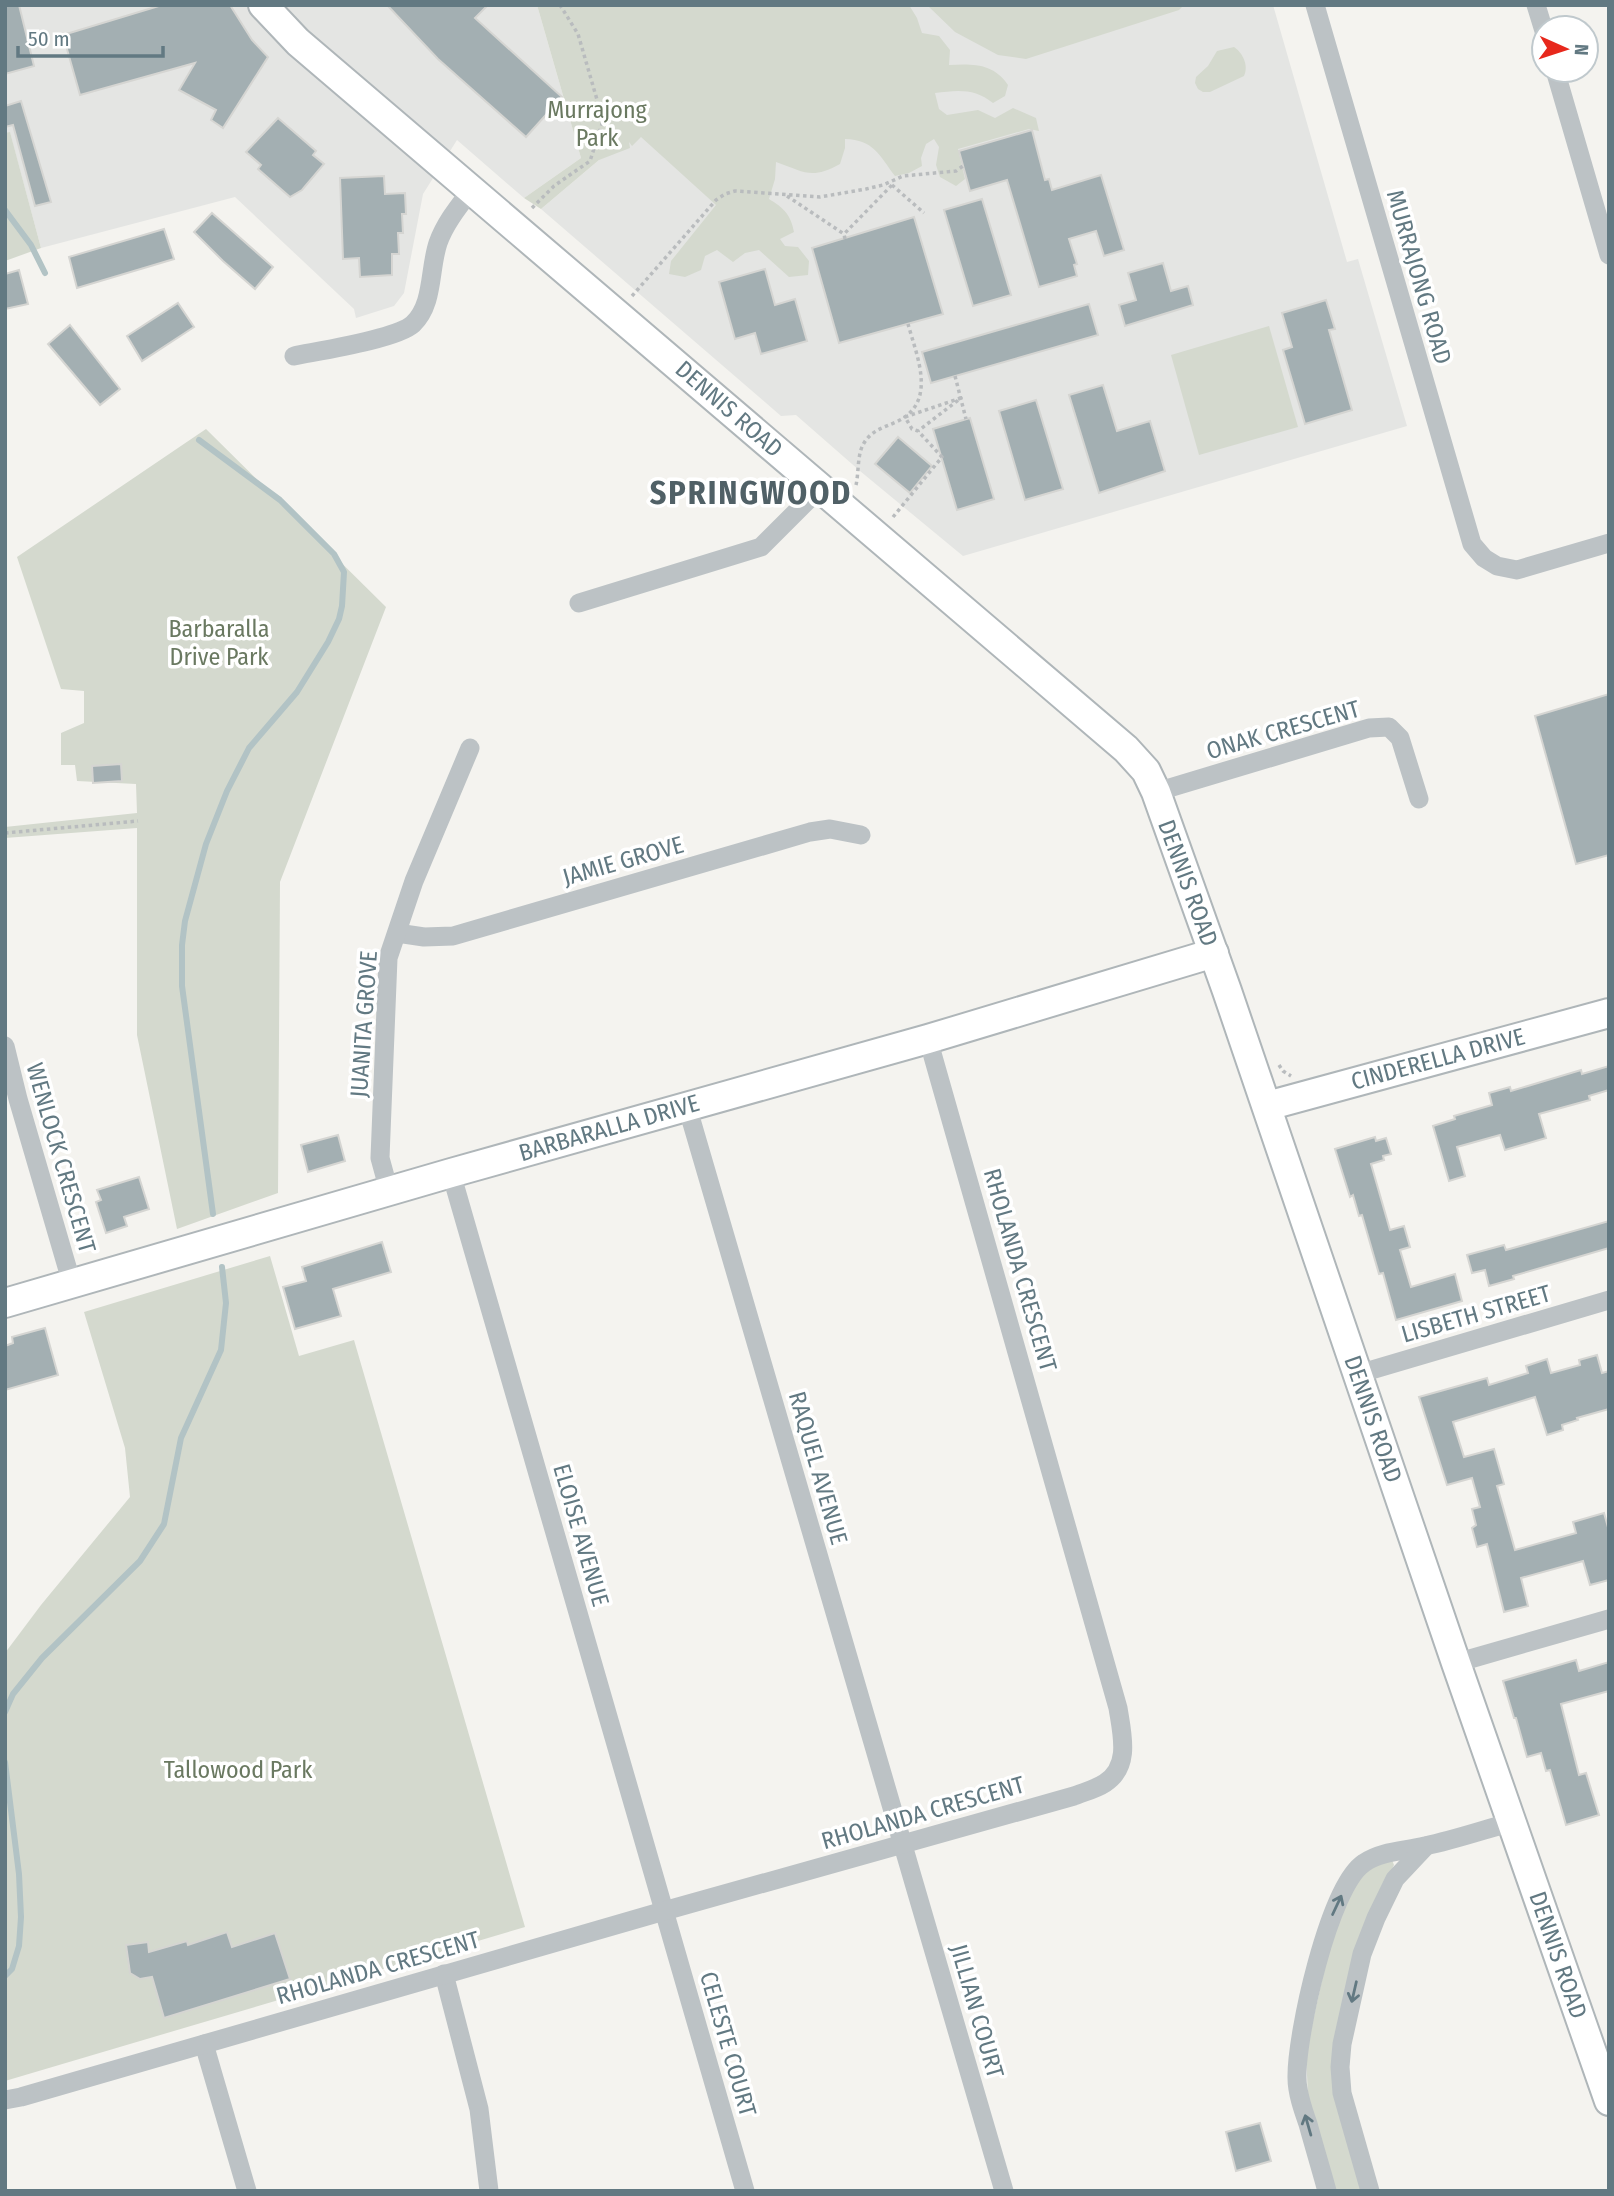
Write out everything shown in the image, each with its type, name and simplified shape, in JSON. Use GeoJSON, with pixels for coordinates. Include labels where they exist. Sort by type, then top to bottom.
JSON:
{"type":"FeatureCollection","features":[{"type":"Feature","properties":{"kind":"street","name":"DENNIS ROAD"},"geometry":{"type":"LineString","coordinates":[[263,5],[298,42],[1126,750],[1146,771],[1156,792],[1267,1106],[1456,1663],[1609,2101]]}},
{"type":"Feature","properties":{"kind":"street","name":"MURRAJONG ROAD"},"geometry":{"type":"LineString","coordinates":[[1315,5],[1472,544],[1484,558],[1497,566],[1517,570],[1609,543]]}},
{"type":"Feature","properties":{"kind":"street"},"geometry":{"type":"LineString","coordinates":[[1559,84],[1609,254]]}},
{"type":"Feature","properties":{"kind":"street"},"geometry":{"type":"LineString","coordinates":[[294,356],[394,334],[412,326],[425,309],[438,243],[449,219],[472,189]]}},
{"type":"Feature","properties":{"kind":"street"},"geometry":{"type":"LineString","coordinates":[[579,603],[761,547],[820,488]]}},
{"type":"Feature","properties":{"kind":"street","name":"ONAK CRESCENT"},"geometry":{"type":"LineString","coordinates":[[1156,792],[1368,728],[1388,727],[1401,738],[1419,799]]}},
{"type":"Feature","properties":{"kind":"street","name":"JUANITA GROVE"},"geometry":{"type":"LineString","coordinates":[[389,1191],[380,1158],[388,958],[414,881],[470,748]]}},
{"type":"Feature","properties":{"kind":"street","name":"JAMIE GROVE"},"geometry":{"type":"LineString","coordinates":[[397,933],[424,937],[453,936],[810,832],[830,829],[861,835]]}},
{"type":"Feature","properties":{"kind":"street","name":"BARBARALLA DRIVE"},"geometry":{"type":"LineString","coordinates":[[5,1303],[451,1173],[928,1039],[1213,953]]}},
{"type":"Feature","properties":{"kind":"street","name":"CINDERELLA DRIVE"},"geometry":{"type":"LineString","coordinates":[[1267,1106],[1609,1013]]}},
{"type":"Feature","properties":{"kind":"street","name":"RHOLANDA CRESCENT"},"geometry":{"type":"LineString","coordinates":[[5,2100],[1074,1796],[1105,1783],[1120,1769],[1124,1742],[1114,1694],[928,1039]]}},
{"type":"Feature","properties":{"kind":"street","name":"WENLOCK CRESCENT"},"geometry":{"type":"LineString","coordinates":[[6,1052],[72,1284]]}},
{"type":"Feature","properties":{"kind":"street","name":"RAQUEL AVENUE"},"geometry":{"type":"LineString","coordinates":[[687,1106],[902,1844]]}},
{"type":"Feature","properties":{"kind":"street","name":"ELOISE AVENUE"},"geometry":{"type":"LineString","coordinates":[[451,1173],[664,1911]]}},
{"type":"Feature","properties":{"kind":"street","name":"LISBETH STREET"},"geometry":{"type":"LineString","coordinates":[[1358,1374],[1609,1300]]}},
{"type":"Feature","properties":{"kind":"street"},"geometry":{"type":"LineString","coordinates":[[1456,1663],[1609,1619]]}},
{"type":"Feature","properties":{"kind":"street"},"geometry":{"type":"LineString","coordinates":[[1327,2191],[1297,2080],[1298,2052],[1327,1927],[1348,1882],[1355,1870],[1365,1862],[1391,1852],[1426,1846],[1512,1822]]}},
{"type":"Feature","properties":{"kind":"street","name":"JILLIAN COURT"},"geometry":{"type":"LineString","coordinates":[[902,1844],[1004,2191]]}},
{"type":"Feature","properties":{"kind":"street"},"geometry":{"type":"LineString","coordinates":[[1370,2191],[1342,2093],[1342,2044],[1362,1954],[1377,1918],[1395,1879],[1426,1846]]}},
{"type":"Feature","properties":{"kind":"street","name":"CELESTE COURT"},"geometry":{"type":"LineString","coordinates":[[664,1911],[745,2191]]}},
{"type":"Feature","properties":{"kind":"street"},"geometry":{"type":"LineString","coordinates":[[444,1974],[479,2109],[489,2191]]}},
{"type":"Feature","properties":{"kind":"street"},"geometry":{"type":"LineString","coordinates":[[204,2044],[247,2191]]}},
{"type":"Feature","properties":{"kind":"path"},"geometry":{"type":"LineString","coordinates":[[532,208],[554,186],[590,161],[602,124],[579,34],[560,5]]}},
{"type":"Feature","properties":{"kind":"path"},"geometry":{"type":"LineString","coordinates":[[785,195],[845,236],[890,184],[903,176],[956,171],[963,166]]}},
{"type":"Feature","properties":{"kind":"path"},"geometry":{"type":"LineString","coordinates":[[632,296],[716,200],[725,194],[735,191],[820,197],[890,184]]}},
{"type":"Feature","properties":{"kind":"path"},"geometry":{"type":"LineString","coordinates":[[890,184],[923,214]]}},
{"type":"Feature","properties":{"kind":"path"},"geometry":{"type":"LineString","coordinates":[[905,417],[920,396],[923,386],[908,324]]}},
{"type":"Feature","properties":{"kind":"path"},"geometry":{"type":"LineString","coordinates":[[955,376],[966,419]]}},
{"type":"Feature","properties":{"kind":"path"},"geometry":{"type":"LineString","coordinates":[[856,485],[861,450],[864,443],[880,428],[961,398]]}},
{"type":"Feature","properties":{"kind":"path"},"geometry":{"type":"LineString","coordinates":[[918,431],[961,398]]}},
{"type":"Feature","properties":{"kind":"path"},"geometry":{"type":"LineString","coordinates":[[893,517],[942,457],[918,431],[912,429],[905,417]]}},
{"type":"Feature","properties":{"kind":"path"},"geometry":{"type":"LineString","coordinates":[[5,833],[138,821]]}},
{"type":"Feature","properties":{"kind":"shaded area"},"geometry":{"type":"Polygon","coordinates":[[[5,5],[537,5],[581,158],[524,198],[457,140],[423,194],[404,293],[394,306],[356,318],[354,309],[235,197],[41,248],[10,133],[5,133],[5,5]]]}},
{"type":"Feature","properties":{"kind":"shaded area"},"geometry":{"type":"Polygon","coordinates":[[[588,5],[1273,5],[1347,262],[1358,259],[1407,426],[963,556],[796,415],[781,416],[541,209],[599,160],[588,5]]]}},
{"type":"Feature","properties":{"kind":"green space","name":"Murrajong Park"},"geometry":{"type":"Polygon","coordinates":[[[537,5],[909,5],[922,33],[939,36],[950,50],[949,65],[982,66],[996,72],[1008,85],[1005,96],[993,103],[973,92],[935,93],[939,109],[947,115],[978,110],[995,118],[1013,108],[1036,118],[1039,131],[1029,129],[958,149],[965,179],[956,186],[940,177],[936,165],[939,147],[934,139],[926,144],[921,158],[922,166],[895,176],[875,150],[855,140],[845,139],[840,164],[822,172],[808,173],[776,162],[775,179],[769,199],[786,212],[794,232],[780,239],[785,246],[798,247],[809,261],[808,275],[789,277],[759,250],[745,253],[733,262],[717,250],[705,256],[701,270],[685,277],[669,274],[671,261],[716,205],[641,137],[632,146],[629,142],[630,148],[599,160],[541,209],[524,198],[581,158],[537,5]]]}},
{"type":"Feature","properties":{"kind":"green space"},"geometry":{"type":"Polygon","coordinates":[[[927,5],[1184,5],[1179,10],[1026,59],[998,55],[955,32],[927,5]]]}},
{"type":"Feature","properties":{"kind":"green space"},"geometry":{"type":"Polygon","coordinates":[[[1234,47],[1244,60],[1244,76],[1210,92],[1198,89],[1196,77],[1208,66],[1217,51],[1234,47]]]}},
{"type":"Feature","properties":{"kind":"green space"},"geometry":{"type":"Polygon","coordinates":[[[10,132],[41,248],[5,261],[5,133],[10,132]]]}},
{"type":"Feature","properties":{"kind":"green space"},"geometry":{"type":"Polygon","coordinates":[[[1269,326],[1298,427],[1199,455],[1171,355],[1269,326]]]}},
{"type":"Feature","properties":{"kind":"green space","name":"Barbaralla Drive Park"},"geometry":{"type":"Polygon","coordinates":[[[206,429],[386,607],[280,882],[278,1193],[177,1229],[137,1035],[137,828],[5,838],[5,827],[137,813],[136,784],[77,781],[75,765],[61,765],[61,733],[84,723],[84,691],[61,689],[17,557],[206,429]]]}},
{"type":"Feature","properties":{"kind":"green space","name":"Tallowood Park"},"geometry":{"type":"Polygon","coordinates":[[[270,1256],[299,1356],[354,1340],[525,1927],[5,2081],[5,1653],[130,1497],[125,1448],[84,1312],[270,1256]]]}},
{"type":"Feature","properties":{"kind":"green space"},"geometry":{"type":"Polygon","coordinates":[[[1392,1860],[1394,1865],[1379,1897],[1334,2055],[1364,2191],[1335,2191],[1308,2098],[1306,2052],[1332,1935],[1358,1878],[1370,1868],[1392,1860]]]}},
{"type":"Feature","properties":{"kind":"building"},"geometry":{"type":"Polygon","coordinates":[[[5,5],[19,5],[34,66],[5,74],[5,5]]]}},
{"type":"Feature","properties":{"kind":"building"},"geometry":{"type":"Polygon","coordinates":[[[162,5],[230,5],[252,40],[268,57],[223,128],[211,120],[216,110],[179,90],[195,63],[80,95],[63,35],[162,5]]]}},
{"type":"Feature","properties":{"kind":"building"},"geometry":{"type":"Polygon","coordinates":[[[387,5],[488,5],[475,18],[562,97],[526,137],[438,59],[387,5]]]}},
{"type":"Feature","properties":{"kind":"building"},"geometry":{"type":"Polygon","coordinates":[[[21,101],[51,202],[35,206],[13,125],[5,127],[5,106],[21,101]]]}},
{"type":"Feature","properties":{"kind":"building"},"geometry":{"type":"Polygon","coordinates":[[[278,118],[316,151],[313,155],[324,164],[302,190],[290,197],[258,169],[261,165],[246,152],[278,118]]]}},
{"type":"Feature","properties":{"kind":"building"},"geometry":{"type":"Polygon","coordinates":[[[1032,130],[1045,180],[1049,179],[1052,190],[1101,175],[1124,250],[1104,256],[1096,231],[1069,239],[1077,264],[1074,265],[1077,276],[1039,287],[1007,180],[970,191],[959,151],[1032,130]]]}},
{"type":"Feature","properties":{"kind":"building"},"geometry":{"type":"Polygon","coordinates":[[[384,176],[385,194],[405,193],[403,233],[398,233],[399,254],[392,254],[392,275],[360,277],[359,258],[343,259],[340,178],[384,176]]]}},
{"type":"Feature","properties":{"kind":"building"},"geometry":{"type":"Polygon","coordinates":[[[982,199],[1011,295],[973,306],[944,210],[982,199]]]}},
{"type":"Feature","properties":{"kind":"building"},"geometry":{"type":"Polygon","coordinates":[[[212,213],[273,267],[255,289],[194,232],[212,213]]]}},
{"type":"Feature","properties":{"kind":"building"},"geometry":{"type":"Polygon","coordinates":[[[914,217],[943,314],[839,343],[812,248],[914,217]]]}},
{"type":"Feature","properties":{"kind":"building"},"geometry":{"type":"Polygon","coordinates":[[[164,229],[174,259],[77,288],[69,257],[164,229]]]}},
{"type":"Feature","properties":{"kind":"building"},"geometry":{"type":"Polygon","coordinates":[[[1163,263],[1171,291],[1188,286],[1193,305],[1125,326],[1119,305],[1136,300],[1128,273],[1163,263]]]}},
{"type":"Feature","properties":{"kind":"building"},"geometry":{"type":"Polygon","coordinates":[[[765,269],[775,305],[795,299],[807,341],[761,354],[755,333],[735,339],[719,282],[765,269]]]}},
{"type":"Feature","properties":{"kind":"building"},"geometry":{"type":"Polygon","coordinates":[[[19,270],[28,304],[5,309],[5,274],[19,270]]]}},
{"type":"Feature","properties":{"kind":"building"},"geometry":{"type":"Polygon","coordinates":[[[1326,300],[1335,329],[1329,330],[1352,410],[1305,424],[1283,350],[1292,347],[1282,313],[1326,300]]]}},
{"type":"Feature","properties":{"kind":"building"},"geometry":{"type":"Polygon","coordinates":[[[178,303],[194,327],[142,361],[127,336],[178,303]]]}},
{"type":"Feature","properties":{"kind":"building"},"geometry":{"type":"Polygon","coordinates":[[[1089,304],[1098,335],[931,383],[922,352],[1089,304]]]}},
{"type":"Feature","properties":{"kind":"building"},"geometry":{"type":"Polygon","coordinates":[[[70,325],[120,389],[100,405],[48,344],[70,325]]]}},
{"type":"Feature","properties":{"kind":"building"},"geometry":{"type":"Polygon","coordinates":[[[1103,385],[1117,431],[1150,421],[1165,471],[1099,493],[1069,395],[1103,385]]]}},
{"type":"Feature","properties":{"kind":"building"},"geometry":{"type":"Polygon","coordinates":[[[1036,400],[1063,489],[1025,500],[999,411],[1036,400]]]}},
{"type":"Feature","properties":{"kind":"building"},"geometry":{"type":"Polygon","coordinates":[[[970,418],[994,499],[957,510],[933,429],[970,418]]]}},
{"type":"Feature","properties":{"kind":"building"},"geometry":{"type":"Polygon","coordinates":[[[898,437],[932,466],[910,493],[875,464],[898,437]]]}},
{"type":"Feature","properties":{"kind":"building"},"geometry":{"type":"Polygon","coordinates":[[[1609,694],[1609,855],[1576,864],[1535,716],[1609,694]]]}},
{"type":"Feature","properties":{"kind":"building"},"geometry":{"type":"Polygon","coordinates":[[[121,764],[122,781],[93,783],[92,766],[121,764]]]}},
{"type":"Feature","properties":{"kind":"building"},"geometry":{"type":"Polygon","coordinates":[[[1609,1066],[1609,1090],[1589,1096],[1590,1100],[1539,1114],[1546,1138],[1505,1150],[1500,1135],[1457,1147],[1465,1176],[1449,1181],[1433,1126],[1455,1119],[1454,1116],[1492,1105],[1489,1093],[1510,1087],[1511,1091],[1581,1070],[1582,1074],[1609,1066]]]}},
{"type":"Feature","properties":{"kind":"building"},"geometry":{"type":"Polygon","coordinates":[[[338,1135],[345,1161],[308,1172],[301,1145],[338,1135]]]}},
{"type":"Feature","properties":{"kind":"building"},"geometry":{"type":"Polygon","coordinates":[[[1375,1137],[1376,1141],[1386,1138],[1391,1154],[1383,1156],[1384,1160],[1371,1164],[1390,1230],[1404,1226],[1410,1247],[1400,1250],[1411,1287],[1455,1274],[1462,1301],[1396,1320],[1383,1273],[1379,1274],[1362,1215],[1359,1216],[1353,1195],[1350,1197],[1335,1149],[1375,1137]]]}},
{"type":"Feature","properties":{"kind":"building"},"geometry":{"type":"Polygon","coordinates":[[[139,1177],[149,1209],[124,1217],[127,1226],[106,1233],[96,1202],[101,1200],[97,1190],[139,1177]]]}},
{"type":"Feature","properties":{"kind":"building"},"geometry":{"type":"Polygon","coordinates":[[[1609,1221],[1609,1248],[1513,1276],[1514,1279],[1489,1286],[1485,1270],[1472,1273],[1467,1255],[1504,1245],[1506,1250],[1609,1221]]]}},
{"type":"Feature","properties":{"kind":"building"},"geometry":{"type":"Polygon","coordinates":[[[382,1242],[391,1272],[333,1289],[341,1316],[295,1329],[283,1287],[306,1281],[302,1267],[382,1242]]]}},
{"type":"Feature","properties":{"kind":"building"},"geometry":{"type":"Polygon","coordinates":[[[45,1328],[58,1375],[5,1390],[5,1346],[13,1343],[12,1337],[45,1328]]]}},
{"type":"Feature","properties":{"kind":"building"},"geometry":{"type":"Polygon","coordinates":[[[1597,1355],[1602,1373],[1609,1371],[1609,1409],[1577,1418],[1578,1420],[1562,1425],[1563,1430],[1547,1435],[1535,1397],[1453,1422],[1464,1457],[1494,1449],[1504,1484],[1497,1486],[1515,1550],[1576,1533],[1573,1522],[1604,1513],[1609,1531],[1609,1580],[1590,1585],[1583,1561],[1521,1578],[1528,1606],[1504,1612],[1487,1544],[1477,1547],[1472,1528],[1476,1525],[1472,1509],[1480,1507],[1472,1478],[1447,1485],[1419,1397],[1487,1378],[1489,1385],[1528,1373],[1526,1366],[1547,1359],[1551,1373],[1580,1365],[1579,1360],[1597,1355]]]}},
{"type":"Feature","properties":{"kind":"building"},"geometry":{"type":"Polygon","coordinates":[[[1576,1660],[1579,1671],[1609,1662],[1609,1691],[1561,1704],[1579,1775],[1586,1773],[1599,1815],[1566,1825],[1550,1770],[1546,1771],[1541,1753],[1527,1757],[1503,1681],[1576,1660]]]}},
{"type":"Feature","properties":{"kind":"building"},"geometry":{"type":"Polygon","coordinates":[[[227,1932],[232,1947],[275,1933],[290,1979],[164,2018],[152,1977],[140,1979],[130,1973],[126,1945],[148,1942],[149,1952],[187,1941],[188,1945],[227,1932]]]}},
{"type":"Feature","properties":{"kind":"building"},"geometry":{"type":"Polygon","coordinates":[[[1260,2123],[1271,2161],[1236,2171],[1226,2132],[1260,2123]]]}},
{"type":"Feature","properties":{"kind":"waterway"},"geometry":{"type":"LineString","coordinates":[[5,210],[31,245],[45,273]]}},
{"type":"Feature","properties":{"kind":"waterway"},"geometry":{"type":"LineString","coordinates":[[199,440],[280,500],[334,554],[344,572],[342,606],[328,642],[297,692],[249,748],[227,791],[206,844],[185,921],[182,986],[213,1214]]}},
{"type":"Feature","properties":{"kind":"waterway"},"geometry":{"type":"LineString","coordinates":[[5,1712],[13,1694],[42,1658],[140,1561],[164,1524],[181,1438],[221,1350],[226,1303],[222,1267]]}},
{"type":"Feature","properties":{"kind":"waterway"},"geometry":{"type":"LineString","coordinates":[[5,1762],[19,1874],[21,1917],[19,1946],[12,1969],[5,1976]]}},
{"type":"Feature","properties":{"kind":"district","name":"SPRINGWOOD"},"geometry":{"type":"Point","coordinates":[751,493]}}]}
